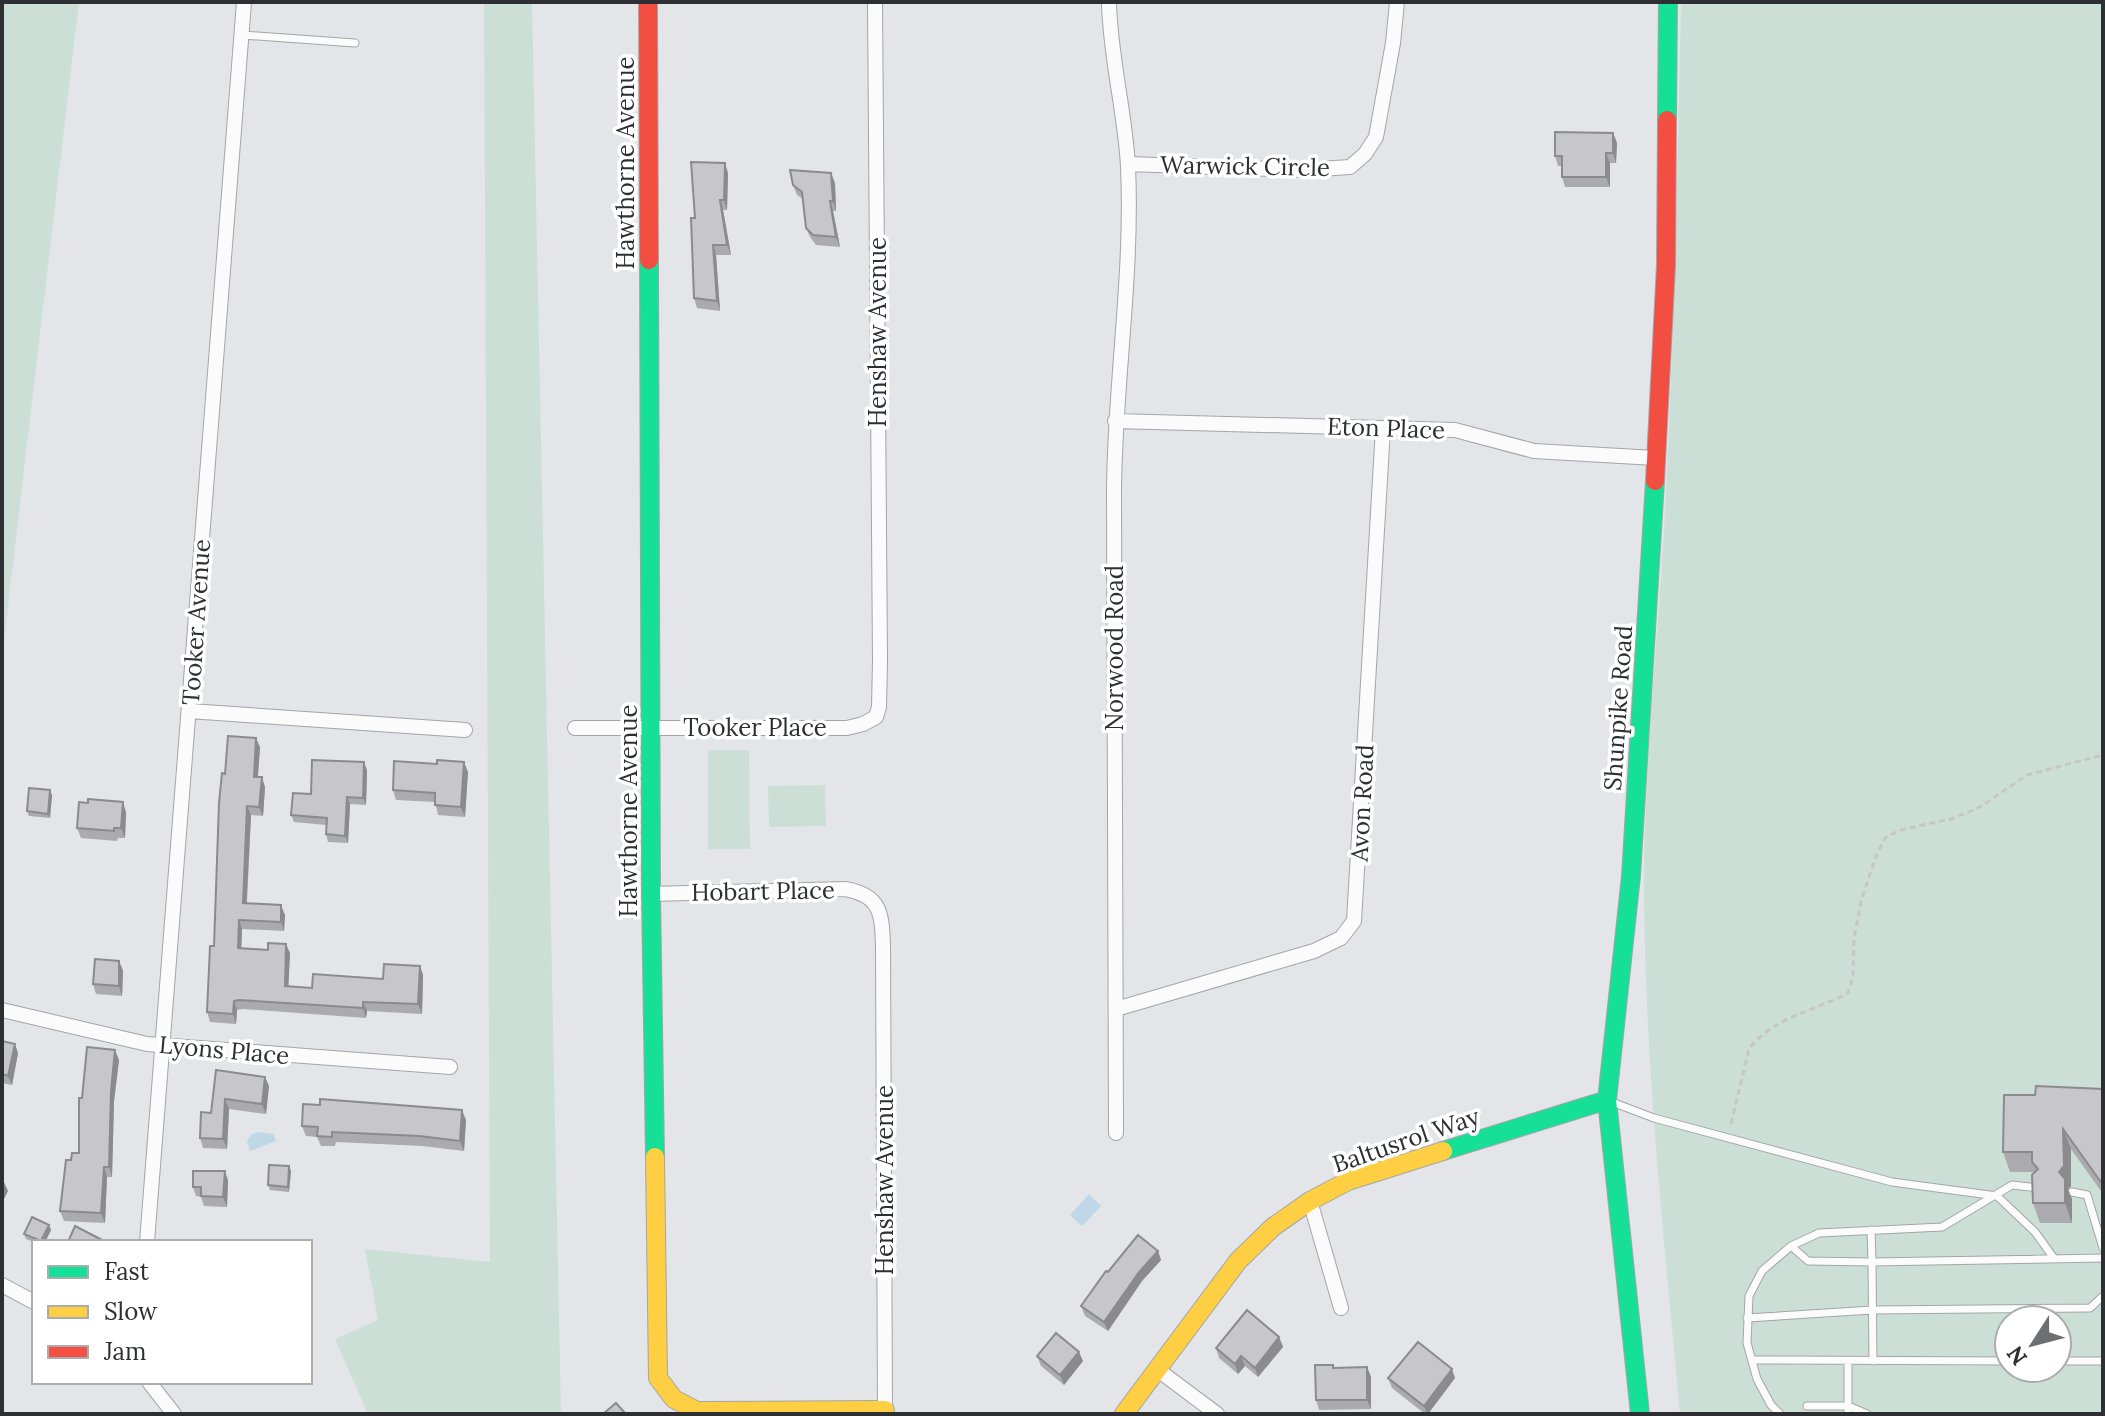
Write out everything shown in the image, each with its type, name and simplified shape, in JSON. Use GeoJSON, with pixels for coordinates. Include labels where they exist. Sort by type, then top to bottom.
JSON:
{"type":"FeatureCollection","features":[{"type":"Feature","properties":{"kind":"street","name":"Tooker Avenue"},"geometry":{"type":"LineString","coordinates":[[147,1240],[244,2]]}},
{"type":"Feature","properties":{"kind":"street","name":"Hawthorne Avenue"},"geometry":{"type":"LineString","coordinates":[[648,2],[651,894],[658,1378],[667,1394],[680,1405],[697,1411],[885,1412]]}},
{"type":"Feature","properties":{"kind":"street","name":"Henshaw Avenue"},"geometry":{"type":"LineString","coordinates":[[875,2],[880,661]]}},
{"type":"Feature","properties":{"kind":"street","name":"Warwick Circle"},"geometry":{"type":"LineString","coordinates":[[1109,2],[1109,33],[1128,164],[1305,170],[1350,167],[1365,154],[1376,137],[1397,2]]}},
{"type":"Feature","properties":{"kind":"street","name":"Shunpike Road"},"geometry":{"type":"LineString","coordinates":[[1640,1414],[1607,1100],[1631,876],[1646,656],[1666,265],[1668,2]]}},
{"type":"Feature","properties":{"kind":"street","name":"Norwood Road"},"geometry":{"type":"LineString","coordinates":[[1116,1133],[1115,421],[1128,286],[1128,164]]}},
{"type":"Feature","properties":{"kind":"street","name":"Eton Place"},"geometry":{"type":"LineString","coordinates":[[1115,421],[1455,430],[1534,451],[1655,458]]}},
{"type":"Feature","properties":{"kind":"street","name":"Avon Road"},"geometry":{"type":"LineString","coordinates":[[1116,1009],[1314,951],[1341,938],[1354,921],[1383,428]]}},
{"type":"Feature","properties":{"kind":"street","name":"Tooker Place"},"geometry":{"type":"LineString","coordinates":[[575,728],[847,728],[876,717],[880,661]]}},
{"type":"Feature","properties":{"kind":"street"},"geometry":{"type":"LineString","coordinates":[[189,711],[465,730]]}},
{"type":"Feature","properties":{"kind":"street","name":"Hobart Place"},"geometry":{"type":"LineString","coordinates":[[651,894],[859,891],[875,902],[880,915],[883,946]]}},
{"type":"Feature","properties":{"kind":"street","name":"Henshaw Avenue"},"geometry":{"type":"LineString","coordinates":[[883,946],[885,1412]]}},
{"type":"Feature","properties":{"kind":"street","name":"Lyons Place"},"geometry":{"type":"LineString","coordinates":[[2,1010],[161,1045],[450,1067]]}},
{"type":"Feature","properties":{"kind":"street","name":"Baltusrol Way"},"geometry":{"type":"LineString","coordinates":[[1124,1414],[1238,1261],[1273,1227],[1310,1201],[1348,1181],[1607,1100]]}},
{"type":"Feature","properties":{"kind":"street"},"geometry":{"type":"LineString","coordinates":[[1310,1201],[1341,1308]]}},
{"type":"Feature","properties":{"kind":"street"},"geometry":{"type":"LineString","coordinates":[[2,1285],[32,1301]]}},
{"type":"Feature","properties":{"kind":"street"},"geometry":{"type":"LineString","coordinates":[[1158,1370],[1217,1414]]}},
{"type":"Feature","properties":{"kind":"street"},"geometry":{"type":"LineString","coordinates":[[151,1384],[174,1414]]}},
{"type":"Feature","properties":{"kind":"lane"},"geometry":{"type":"LineString","coordinates":[[242,35],[355,43]]}},
{"type":"Feature","properties":{"kind":"lane"},"geometry":{"type":"LineString","coordinates":[[1607,1100],[1654,1118],[1728,1135],[1892,1182],[1997,1196],[2035,1232],[2053,1257]]}},
{"type":"Feature","properties":{"kind":"lane"},"geometry":{"type":"LineString","coordinates":[[1780,1414],[1764,1392],[1747,1343],[1749,1296],[1762,1271],[1791,1246],[1819,1233],[1942,1227],[2012,1185],[2039,1188]]}},
{"type":"Feature","properties":{"kind":"lane"},"geometry":{"type":"LineString","coordinates":[[2072,1192],[2087,1195],[2103,1248]]}},
{"type":"Feature","properties":{"kind":"lane"},"geometry":{"type":"LineString","coordinates":[[1871,1230],[1873,1361]]}},
{"type":"Feature","properties":{"kind":"lane"},"geometry":{"type":"LineString","coordinates":[[1791,1246],[1808,1261],[2103,1258]]}},
{"type":"Feature","properties":{"kind":"lane"},"geometry":{"type":"LineString","coordinates":[[1747,1318],[1872,1310],[2090,1308],[2103,1296]]}},
{"type":"Feature","properties":{"kind":"lane"},"geometry":{"type":"LineString","coordinates":[[1752,1360],[1993,1361]]}},
{"type":"Feature","properties":{"kind":"lane"},"geometry":{"type":"LineString","coordinates":[[1848,1361],[1848,1410]]}},
{"type":"Feature","properties":{"kind":"lane"},"geometry":{"type":"LineString","coordinates":[[2073,1361],[2103,1361]]}},
{"type":"Feature","properties":{"kind":"lane"},"geometry":{"type":"LineString","coordinates":[[1807,1406],[1867,1414]]}},
{"type":"Feature","properties":{"kind":"path"},"geometry":{"type":"LineString","coordinates":[[1728,1135],[1749,1049],[1756,1040],[1778,1023],[1848,993],[1853,976],[1854,939],[1861,901],[1877,853],[1886,837],[1901,830],[1954,818],[1980,807],[2027,775],[2103,755]]}},
{"type":"Feature","properties":{"kind":"green space"},"geometry":{"type":"Polygon","coordinates":[[[2,2],[79,2],[2,657],[2,2]]]}},
{"type":"Feature","properties":{"kind":"green space"},"geometry":{"type":"Polygon","coordinates":[[[484,2],[532,2],[561,1414],[368,1414],[335,1339],[378,1320],[365,1249],[490,1262],[484,2]]]}},
{"type":"Feature","properties":{"kind":"green space"},"geometry":{"type":"Polygon","coordinates":[[[1681,2],[2103,2],[2103,1414],[1680,1414],[1652,1087],[1644,890],[1647,790],[1669,431],[1681,2]]]}},
{"type":"Feature","properties":{"kind":"green space"},"geometry":{"type":"Polygon","coordinates":[[[708,750],[749,750],[750,849],[708,849],[708,750]]]}},
{"type":"Feature","properties":{"kind":"green space"},"geometry":{"type":"Polygon","coordinates":[[[825,785],[826,826],[769,827],[768,786],[825,785]]]}},
{"type":"Feature","properties":{"kind":"water"},"geometry":{"type":"Polygon","coordinates":[[[257,1132],[274,1134],[276,1141],[250,1151],[247,1141],[257,1132]]]}},
{"type":"Feature","properties":{"kind":"water"},"geometry":{"type":"Polygon","coordinates":[[[1089,1194],[1101,1206],[1082,1226],[1070,1215],[1089,1194]]]}},
{"type":"Feature","properties":{"kind":"building"},"geometry":{"type":"Polygon","coordinates":[[[1555,132],[1613,133],[1613,153],[1606,153],[1606,177],[1562,177],[1562,156],[1555,156],[1555,132]]]}},
{"type":"Feature","properties":{"kind":"building"},"geometry":{"type":"Polygon","coordinates":[[[691,162],[725,163],[724,200],[720,200],[727,245],[713,245],[717,301],[694,298],[691,218],[695,218],[691,162]]]}},
{"type":"Feature","properties":{"kind":"building"},"geometry":{"type":"Polygon","coordinates":[[[790,170],[831,173],[833,201],[830,201],[836,237],[813,235],[806,228],[802,192],[793,185],[790,170]]]}},
{"type":"Feature","properties":{"kind":"building"},"geometry":{"type":"Polygon","coordinates":[[[228,736],[256,738],[254,777],[262,777],[259,807],[247,806],[243,903],[281,905],[281,922],[239,920],[238,948],[268,950],[268,943],[286,944],[285,986],[312,988],[313,974],[383,979],[384,964],[420,966],[418,1004],[363,1002],[363,1008],[239,1000],[234,1001],[233,1014],[207,1012],[210,946],[214,946],[219,803],[228,736]]]}},
{"type":"Feature","properties":{"kind":"building"},"geometry":{"type":"Polygon","coordinates":[[[312,760],[364,762],[363,798],[347,797],[345,836],[326,834],[327,818],[291,815],[293,793],[311,794],[312,760]]]}},
{"type":"Feature","properties":{"kind":"building"},"geometry":{"type":"Polygon","coordinates":[[[437,760],[464,762],[461,807],[435,805],[435,793],[393,790],[394,761],[437,764],[437,760]]]}},
{"type":"Feature","properties":{"kind":"building"},"geometry":{"type":"Polygon","coordinates":[[[29,788],[50,790],[48,814],[27,811],[29,788]]]}},
{"type":"Feature","properties":{"kind":"building"},"geometry":{"type":"Polygon","coordinates":[[[88,799],[123,802],[121,828],[114,828],[114,831],[77,828],[79,802],[88,803],[88,799]]]}},
{"type":"Feature","properties":{"kind":"building"},"geometry":{"type":"Polygon","coordinates":[[[95,959],[119,961],[119,986],[93,984],[95,959]]]}},
{"type":"Feature","properties":{"kind":"building"},"geometry":{"type":"Polygon","coordinates":[[[2,1041],[15,1044],[8,1076],[2,1074],[2,1041]]]}},
{"type":"Feature","properties":{"kind":"building"},"geometry":{"type":"Polygon","coordinates":[[[87,1047],[115,1050],[109,1167],[104,1167],[101,1213],[60,1211],[66,1160],[71,1160],[72,1153],[79,1153],[79,1098],[82,1098],[87,1047]]]}},
{"type":"Feature","properties":{"kind":"building"},"geometry":{"type":"Polygon","coordinates":[[[216,1070],[265,1077],[262,1104],[225,1099],[223,1139],[200,1138],[201,1112],[211,1113],[216,1070]]]}},
{"type":"Feature","properties":{"kind":"building"},"geometry":{"type":"Polygon","coordinates":[[[2036,1086],[2103,1089],[2103,1185],[2063,1129],[2064,1166],[2059,1172],[2065,1179],[2065,1203],[2033,1203],[2032,1175],[2038,1169],[2032,1162],[2032,1152],[2003,1152],[2004,1095],[2035,1095],[2036,1086]]]}},
{"type":"Feature","properties":{"kind":"building"},"geometry":{"type":"Polygon","coordinates":[[[320,1099],[462,1110],[460,1141],[332,1132],[332,1137],[317,1136],[318,1127],[302,1126],[303,1104],[320,1105],[320,1099]]]}},
{"type":"Feature","properties":{"kind":"building"},"geometry":{"type":"Polygon","coordinates":[[[269,1165],[289,1166],[288,1187],[268,1185],[269,1165]]]}},
{"type":"Feature","properties":{"kind":"building"},"geometry":{"type":"Polygon","coordinates":[[[193,1171],[225,1171],[223,1197],[201,1196],[201,1187],[193,1187],[193,1171]]]}},
{"type":"Feature","properties":{"kind":"building"},"geometry":{"type":"Polygon","coordinates":[[[32,1217],[49,1225],[42,1240],[24,1234],[32,1217]]]}},
{"type":"Feature","properties":{"kind":"building"},"geometry":{"type":"Polygon","coordinates":[[[75,1226],[102,1240],[69,1240],[75,1226]]]}},
{"type":"Feature","properties":{"kind":"building"},"geometry":{"type":"Polygon","coordinates":[[[1138,1235],[1158,1251],[1139,1272],[1104,1322],[1081,1306],[1106,1271],[1138,1235]]]}},
{"type":"Feature","properties":{"kind":"building"},"geometry":{"type":"Polygon","coordinates":[[[1247,1310],[1279,1337],[1255,1368],[1241,1356],[1235,1364],[1216,1348],[1247,1310]]]}},
{"type":"Feature","properties":{"kind":"building"},"geometry":{"type":"Polygon","coordinates":[[[1056,1333],[1079,1352],[1060,1375],[1037,1356],[1056,1333]]]}},
{"type":"Feature","properties":{"kind":"building"},"geometry":{"type":"Polygon","coordinates":[[[1418,1342],[1452,1369],[1424,1406],[1388,1378],[1418,1342]]]}},
{"type":"Feature","properties":{"kind":"building"},"geometry":{"type":"Polygon","coordinates":[[[1315,1365],[1367,1367],[1367,1400],[1316,1400],[1315,1365]]]}},
{"type":"Feature","properties":{"kind":"building"},"geometry":{"type":"Polygon","coordinates":[[[616,1403],[626,1414],[603,1414],[616,1403]]]}},
{"type":"Feature","properties":{"kind":"traffic: fast"},"geometry":{"type":"LineString","coordinates":[[1667,120],[1668,2]]}},
{"type":"Feature","properties":{"kind":"traffic: fast"},"geometry":{"type":"LineString","coordinates":[[649,260],[655,1157]]}},
{"type":"Feature","properties":{"kind":"traffic: fast"},"geometry":{"type":"LineString","coordinates":[[1640,1414],[1607,1100],[1631,876],[1655,481]]}},
{"type":"Feature","properties":{"kind":"traffic: fast"},"geometry":{"type":"LineString","coordinates":[[1443,1151],[1607,1100]]}},
{"type":"Feature","properties":{"kind":"traffic: slow"},"geometry":{"type":"LineString","coordinates":[[1124,1414],[1238,1261],[1273,1227],[1310,1201],[1348,1181],[1443,1151]]}},
{"type":"Feature","properties":{"kind":"traffic: slow"},"geometry":{"type":"LineString","coordinates":[[655,1157],[658,1378],[674,1399],[697,1411],[885,1410]]}},
{"type":"Feature","properties":{"kind":"traffic: jam"},"geometry":{"type":"LineString","coordinates":[[648,2],[649,260]]}},
{"type":"Feature","properties":{"kind":"traffic: jam"},"geometry":{"type":"LineString","coordinates":[[1655,481],[1666,265],[1667,120]]}}]}
